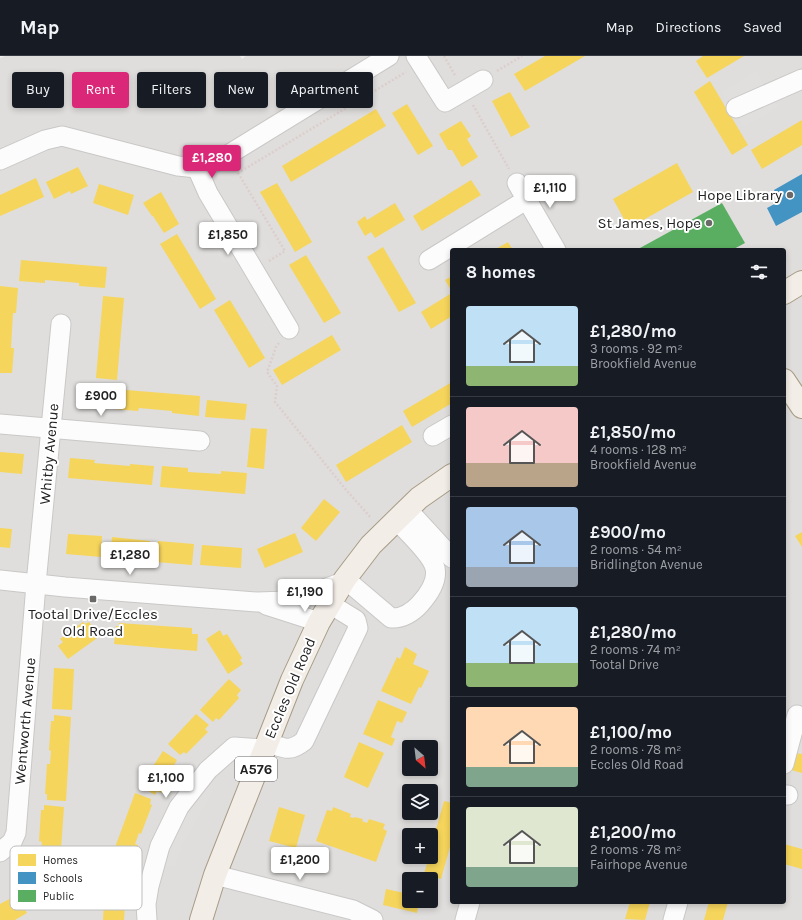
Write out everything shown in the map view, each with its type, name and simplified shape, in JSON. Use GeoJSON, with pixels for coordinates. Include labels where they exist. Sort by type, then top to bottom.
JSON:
{"type":"FeatureCollection","features":[{"type":"Feature","properties":{"kind":"main road"},"geometry":{"type":"LineString","coordinates":[[786,292],[802,282]]}},
{"type":"Feature","properties":{"kind":"main road"},"geometry":{"type":"LineString","coordinates":[[786,385],[802,407]]}},
{"type":"Feature","properties":{"kind":"main road","name":"Eccles Old Road"},"geometry":{"type":"LineString","coordinates":[[201,920],[215,875],[292,680],[325,613],[344,580],[370,545],[419,498],[450,476]]}},
{"type":"Feature","properties":{"kind":"street"},"geometry":{"type":"LineString","coordinates":[[0,160],[45,140],[62,136],[178,166],[197,168],[218,161],[389,56]]}},
{"type":"Feature","properties":{"kind":"street"},"geometry":{"type":"LineString","coordinates":[[419,59],[445,102],[483,80]]}},
{"type":"Feature","properties":{"kind":"street"},"geometry":{"type":"LineString","coordinates":[[736,108],[802,79]]}},
{"type":"Feature","properties":{"kind":"street"},"geometry":{"type":"LineString","coordinates":[[197,168],[208,193],[289,329]]}},
{"type":"Feature","properties":{"kind":"street"},"geometry":{"type":"LineString","coordinates":[[517,183],[555,248]]}},
{"type":"Feature","properties":{"kind":"street"},"geometry":{"type":"LineString","coordinates":[[429,260],[526,200]]}},
{"type":"Feature","properties":{"kind":"street","name":"Whitby Avenue"},"geometry":{"type":"LineString","coordinates":[[36,584],[61,324]]}},
{"type":"Feature","properties":{"kind":"street"},"geometry":{"type":"LineString","coordinates":[[0,424],[200,441]]}},
{"type":"Feature","properties":{"kind":"street"},"geometry":{"type":"LineString","coordinates":[[433,436],[450,426]]}},
{"type":"Feature","properties":{"kind":"street"},"geometry":{"type":"LineString","coordinates":[[395,520],[450,557]]}},
{"type":"Feature","properties":{"kind":"street"},"geometry":{"type":"LineString","coordinates":[[0,580],[258,602],[286,601],[298,598],[344,580],[391,618],[397,618],[408,614],[420,604],[433,588],[435,568],[430,557],[395,520]]}},
{"type":"Feature","properties":{"kind":"street","name":"Wentworth Avenue"},"geometry":{"type":"LineString","coordinates":[[6,847],[16,833],[36,584]]}},
{"type":"Feature","properties":{"kind":"street"},"geometry":{"type":"LineString","coordinates":[[147,920],[146,904],[149,886],[160,846],[179,807],[208,770],[234,747],[266,746],[287,749],[296,748],[304,741],[358,628],[356,620],[325,613],[285,612],[258,602]]}},
{"type":"Feature","properties":{"kind":"street"},"geometry":{"type":"LineString","coordinates":[[786,756],[797,715]]}},
{"type":"Feature","properties":{"kind":"street"},"geometry":{"type":"LineString","coordinates":[[215,875],[353,910],[373,920]]}},
{"type":"Feature","properties":{"kind":"street"},"geometry":{"type":"LineString","coordinates":[[465,920],[469,904]]}},
{"type":"Feature","properties":{"kind":"street"},"geometry":{"type":"LineString","coordinates":[[673,920],[677,904]]}},
{"type":"Feature","properties":{"kind":"path"},"geometry":{"type":"LineString","coordinates":[[444,56],[517,183]]}},
{"type":"Feature","properties":{"kind":"path"},"geometry":{"type":"LineString","coordinates":[[483,80],[522,56]]}},
{"type":"Feature","properties":{"kind":"path"},"geometry":{"type":"LineString","coordinates":[[238,174],[419,59]]}},
{"type":"Feature","properties":{"kind":"path"},"geometry":{"type":"LineString","coordinates":[[227,155],[285,251],[254,270]]}},
{"type":"Feature","properties":{"kind":"path"},"geometry":{"type":"LineString","coordinates":[[289,329],[276,347],[267,372],[277,386],[275,402],[347,491],[395,520]]}},
{"type":"Feature","properties":{"kind":"path"},"geometry":{"type":"LineString","coordinates":[[142,884],[149,886]]}},
{"type":"Feature","properties":{"kind":"shaded area"},"geometry":{"type":"Polygon","coordinates":[[[5,56],[240,56],[242,59],[246,56],[802,56],[802,920],[0,920],[0,58],[5,56]]]}},
{"type":"Feature","properties":{"kind":"shaded area"},"geometry":{"type":"Polygon","coordinates":[[[756,71],[778,107],[744,127],[722,92],[756,71]]]}},
{"type":"Feature","properties":{"kind":"shaded area"},"geometry":{"type":"Polygon","coordinates":[[[214,214],[239,256],[224,265],[199,223],[214,214]]]}},
{"type":"Feature","properties":{"kind":"shaded area"},"geometry":{"type":"Polygon","coordinates":[[[251,220],[272,255],[257,264],[236,228],[251,220]]]}},
{"type":"Feature","properties":{"kind":"shaded area"},"geometry":{"type":"Polygon","coordinates":[[[203,783],[213,791],[181,848],[175,866],[163,867],[169,843],[203,783]]]}},
{"type":"Feature","properties":{"kind":"building: Homes"},"geometry":{"type":"Polygon","coordinates":[[[545,56],[585,56],[525,91],[514,74],[545,56]]]}},
{"type":"Feature","properties":{"kind":"building: Homes"},"geometry":{"type":"Polygon","coordinates":[[[703,56],[744,56],[707,78],[696,61],[703,56]]]}},
{"type":"Feature","properties":{"kind":"building: Homes"},"geometry":{"type":"Polygon","coordinates":[[[710,81],[748,145],[732,155],[694,92],[710,81]]]}},
{"type":"Feature","properties":{"kind":"building: Homes"},"geometry":{"type":"Polygon","coordinates":[[[510,92],[530,127],[511,137],[492,101],[510,92]]]}},
{"type":"Feature","properties":{"kind":"building: Homes"},"geometry":{"type":"Polygon","coordinates":[[[407,104],[433,146],[418,155],[392,113],[407,104]]]}},
{"type":"Feature","properties":{"kind":"building: Homes"},"geometry":{"type":"Polygon","coordinates":[[[376,109],[386,126],[291,182],[282,166],[376,109]]]}},
{"type":"Feature","properties":{"kind":"building: Homes"},"geometry":{"type":"Polygon","coordinates":[[[802,120],[802,145],[762,169],[751,150],[802,120]]]}},
{"type":"Feature","properties":{"kind":"building: Homes"},"geometry":{"type":"Polygon","coordinates":[[[461,121],[471,136],[467,139],[478,157],[462,167],[452,150],[448,150],[439,134],[461,121]]]}},
{"type":"Feature","properties":{"kind":"building: Homes"},"geometry":{"type":"Polygon","coordinates":[[[677,163],[693,192],[629,228],[613,199],[677,163]]]}},
{"type":"Feature","properties":{"kind":"building: Homes"},"geometry":{"type":"Polygon","coordinates":[[[78,167],[88,186],[71,194],[70,191],[54,199],[46,182],[78,167]]]}},
{"type":"Feature","properties":{"kind":"building: Homes"},"geometry":{"type":"Polygon","coordinates":[[[36,178],[44,197],[0,216],[0,195],[36,178]]]}},
{"type":"Feature","properties":{"kind":"building: Homes"},"geometry":{"type":"Polygon","coordinates":[[[471,180],[481,195],[422,231],[413,216],[471,180]]]}},
{"type":"Feature","properties":{"kind":"building: Homes"},"geometry":{"type":"Polygon","coordinates":[[[277,183],[312,242],[295,252],[260,192],[277,183]]]}},
{"type":"Feature","properties":{"kind":"building: Homes"},"geometry":{"type":"Polygon","coordinates":[[[99,184],[134,195],[128,215],[93,203],[99,184]]]}},
{"type":"Feature","properties":{"kind":"building: Homes"},"geometry":{"type":"Polygon","coordinates":[[[161,192],[179,224],[164,233],[143,203],[161,192]]]}},
{"type":"Feature","properties":{"kind":"building: Homes"},"geometry":{"type":"Polygon","coordinates":[[[395,203],[405,220],[375,238],[371,232],[365,236],[357,222],[365,216],[367,220],[395,203]]]}},
{"type":"Feature","properties":{"kind":"building: Homes"},"geometry":{"type":"Polygon","coordinates":[[[177,234],[216,299],[200,309],[160,244],[177,234]]]}},
{"type":"Feature","properties":{"kind":"building: Homes"},"geometry":{"type":"Polygon","coordinates":[[[508,242],[512,248],[498,248],[508,242]]]}},
{"type":"Feature","properties":{"kind":"building: Homes"},"geometry":{"type":"Polygon","coordinates":[[[383,247],[416,303],[399,312],[367,257],[383,247]]]}},
{"type":"Feature","properties":{"kind":"building: Homes"},"geometry":{"type":"Polygon","coordinates":[[[306,255],[341,313],[324,323],[289,265],[306,255]]]}},
{"type":"Feature","properties":{"kind":"building: Homes"},"geometry":{"type":"Polygon","coordinates":[[[21,260],[107,267],[105,288],[79,286],[79,283],[45,280],[45,283],[19,281],[21,260]]]}},
{"type":"Feature","properties":{"kind":"building: Homes"},"geometry":{"type":"Polygon","coordinates":[[[450,277],[450,289],[445,280],[450,277]]]}},
{"type":"Feature","properties":{"kind":"building: Homes"},"geometry":{"type":"Polygon","coordinates":[[[0,286],[18,288],[16,313],[13,313],[11,348],[14,348],[12,373],[0,373],[0,286]]]}},
{"type":"Feature","properties":{"kind":"building: Homes"},"geometry":{"type":"Polygon","coordinates":[[[450,294],[450,317],[431,329],[421,312],[450,294]]]}},
{"type":"Feature","properties":{"kind":"building: Homes"},"geometry":{"type":"Polygon","coordinates":[[[103,296],[124,298],[117,380],[96,378],[103,296]]]}},
{"type":"Feature","properties":{"kind":"building: Homes"},"geometry":{"type":"Polygon","coordinates":[[[230,300],[265,358],[249,368],[214,310],[230,300]]]}},
{"type":"Feature","properties":{"kind":"building: Homes"},"geometry":{"type":"Polygon","coordinates":[[[332,335],[341,350],[282,385],[273,370],[332,335]]]}},
{"type":"Feature","properties":{"kind":"building: Homes"},"geometry":{"type":"Polygon","coordinates":[[[450,383],[450,404],[412,427],[403,411],[450,383]]]}},
{"type":"Feature","properties":{"kind":"building: Homes"},"geometry":{"type":"Polygon","coordinates":[[[114,389],[200,396],[199,416],[172,413],[172,411],[139,408],[138,411],[113,409],[114,389]]]}},
{"type":"Feature","properties":{"kind":"building: Homes"},"geometry":{"type":"Polygon","coordinates":[[[207,400],[247,404],[245,420],[205,417],[207,400]]]}},
{"type":"Feature","properties":{"kind":"building: Homes"},"geometry":{"type":"Polygon","coordinates":[[[402,425],[412,442],[346,482],[336,465],[402,425]]]}},
{"type":"Feature","properties":{"kind":"building: Homes"},"geometry":{"type":"Polygon","coordinates":[[[251,428],[267,429],[264,469],[247,467],[251,428]]]}},
{"type":"Feature","properties":{"kind":"building: Homes"},"geometry":{"type":"Polygon","coordinates":[[[0,452],[24,454],[22,474],[0,472],[0,452]]]}},
{"type":"Feature","properties":{"kind":"building: Homes"},"geometry":{"type":"Polygon","coordinates":[[[70,458],[95,460],[94,463],[154,466],[152,485],[68,478],[70,458]]]}},
{"type":"Feature","properties":{"kind":"building: Homes"},"geometry":{"type":"Polygon","coordinates":[[[162,466],[188,468],[188,472],[221,474],[221,471],[247,473],[245,494],[160,487],[162,466]]]}},
{"type":"Feature","properties":{"kind":"building: Homes"},"geometry":{"type":"Polygon","coordinates":[[[324,499],[340,512],[316,541],[301,528],[324,499]]]}},
{"type":"Feature","properties":{"kind":"building: Homes"},"geometry":{"type":"Polygon","coordinates":[[[0,528],[12,529],[10,548],[0,547],[0,528]]]}},
{"type":"Feature","properties":{"kind":"building: Homes"},"geometry":{"type":"Polygon","coordinates":[[[802,532],[802,547],[795,536],[802,532]]]}},
{"type":"Feature","properties":{"kind":"building: Homes"},"geometry":{"type":"Polygon","coordinates":[[[295,533],[303,552],[265,568],[257,549],[295,533]]]}},
{"type":"Feature","properties":{"kind":"building: Homes"},"geometry":{"type":"Polygon","coordinates":[[[68,534],[102,536],[101,557],[66,554],[68,534]]]}},
{"type":"Feature","properties":{"kind":"building: Homes"},"geometry":{"type":"Polygon","coordinates":[[[112,537],[150,541],[148,561],[110,557],[112,537]]]}},
{"type":"Feature","properties":{"kind":"building: Homes"},"geometry":{"type":"Polygon","coordinates":[[[158,541],[194,544],[192,565],[156,562],[158,541]]]}},
{"type":"Feature","properties":{"kind":"building: Homes"},"geometry":{"type":"Polygon","coordinates":[[[202,545],[242,548],[241,568],[200,565],[202,545]]]}},
{"type":"Feature","properties":{"kind":"building: Homes"},"geometry":{"type":"Polygon","coordinates":[[[83,622],[85,624],[89,622],[100,636],[68,659],[58,646],[63,642],[60,639],[83,622]]]}},
{"type":"Feature","properties":{"kind":"building: Homes"},"geometry":{"type":"Polygon","coordinates":[[[119,623],[192,628],[192,634],[198,634],[197,651],[114,644],[116,626],[119,626],[119,623]]]}},
{"type":"Feature","properties":{"kind":"building: Homes"},"geometry":{"type":"Polygon","coordinates":[[[220,630],[223,636],[227,634],[242,658],[240,660],[243,664],[228,674],[206,639],[220,630]]]}},
{"type":"Feature","properties":{"kind":"building: Homes"},"geometry":{"type":"Polygon","coordinates":[[[405,647],[417,654],[413,664],[429,671],[411,704],[381,691],[397,657],[400,659],[405,647]]]}},
{"type":"Feature","properties":{"kind":"building: Homes"},"geometry":{"type":"Polygon","coordinates":[[[54,668],[74,669],[72,710],[52,709],[54,668]]]}},
{"type":"Feature","properties":{"kind":"building: Homes"},"geometry":{"type":"Polygon","coordinates":[[[229,679],[241,690],[237,695],[239,698],[219,720],[216,718],[213,722],[200,710],[229,679]]]}},
{"type":"Feature","properties":{"kind":"building: Homes"},"geometry":{"type":"Polygon","coordinates":[[[378,700],[407,712],[402,723],[397,721],[391,737],[395,739],[392,746],[363,734],[378,700]]]}},
{"type":"Feature","properties":{"kind":"building: Homes"},"geometry":{"type":"Polygon","coordinates":[[[196,714],[209,725],[205,729],[208,732],[186,754],[184,752],[180,755],[168,744],[196,714]]]}},
{"type":"Feature","properties":{"kind":"building: Homes"},"geometry":{"type":"Polygon","coordinates":[[[54,715],[71,717],[66,801],[47,800],[47,794],[45,794],[47,764],[50,764],[51,751],[49,750],[51,721],[54,721],[54,715]]]}},
{"type":"Feature","properties":{"kind":"building: Homes"},"geometry":{"type":"Polygon","coordinates":[[[359,742],[384,753],[368,788],[344,777],[359,742]]]}},
{"type":"Feature","properties":{"kind":"building: Homes"},"geometry":{"type":"Polygon","coordinates":[[[163,751],[177,760],[174,765],[177,767],[161,793],[157,791],[155,795],[140,786],[163,751]]]}},
{"type":"Feature","properties":{"kind":"building: Homes"},"geometry":{"type":"Polygon","coordinates":[[[795,753],[802,754],[802,773],[791,770],[795,753]]]}},
{"type":"Feature","properties":{"kind":"building: Homes"},"geometry":{"type":"Polygon","coordinates":[[[135,793],[151,799],[150,804],[152,805],[141,834],[139,833],[135,844],[138,846],[116,846],[135,793]]]}},
{"type":"Feature","properties":{"kind":"building: Homes"},"geometry":{"type":"Polygon","coordinates":[[[444,801],[450,802],[450,847],[441,879],[438,878],[438,872],[425,872],[427,864],[438,864],[438,828],[437,828],[444,801]]]}},
{"type":"Feature","properties":{"kind":"building: Homes"},"geometry":{"type":"Polygon","coordinates":[[[44,805],[64,807],[61,846],[41,846],[42,842],[39,841],[41,810],[44,810],[44,805]]]}},
{"type":"Feature","properties":{"kind":"building: Homes"},"geometry":{"type":"Polygon","coordinates":[[[279,807],[305,815],[296,848],[269,841],[279,807]]]}},
{"type":"Feature","properties":{"kind":"building: Homes"},"geometry":{"type":"Polygon","coordinates":[[[333,807],[351,814],[350,817],[363,819],[362,821],[367,823],[369,819],[385,824],[383,829],[387,831],[376,862],[316,841],[327,810],[332,811],[333,807]]]}},
{"type":"Feature","properties":{"kind":"building: Homes"},"geometry":{"type":"Polygon","coordinates":[[[786,845],[802,849],[802,869],[786,865],[786,845]]]}},
{"type":"Feature","properties":{"kind":"building: Homes"},"geometry":{"type":"Polygon","coordinates":[[[386,889],[402,892],[402,908],[418,908],[417,913],[383,905],[386,889]]]}},
{"type":"Feature","properties":{"kind":"building: Homes"},"geometry":{"type":"Polygon","coordinates":[[[10,899],[10,910],[25,910],[27,913],[15,920],[0,920],[0,904],[10,899]]]}},
{"type":"Feature","properties":{"kind":"building: Homes"},"geometry":{"type":"Polygon","coordinates":[[[629,904],[649,904],[645,920],[625,919],[629,904]]]}},
{"type":"Feature","properties":{"kind":"building: Homes"},"geometry":{"type":"Polygon","coordinates":[[[708,904],[727,904],[723,920],[704,920],[708,904]]]}},
{"type":"Feature","properties":{"kind":"building: Homes"},"geometry":{"type":"Polygon","coordinates":[[[104,910],[125,910],[124,920],[103,920],[104,910]]]}},
{"type":"Feature","properties":{"kind":"building: Schools","name":"Hope Library"},"geometry":{"type":"Polygon","coordinates":[[[802,174],[802,212],[776,226],[767,208],[780,201],[774,190],[802,174]]]}},
{"type":"Feature","properties":{"kind":"building: Public","name":"St James, Hope"},"geometry":{"type":"Polygon","coordinates":[[[722,203],[745,243],[736,248],[640,248],[722,203]]]}},
{"type":"Feature","properties":{"kind":"place","name":"Hope Library"},"geometry":{"type":"Point","coordinates":[790,195]}},
{"type":"Feature","properties":{"kind":"place","name":"St James, Hope"},"geometry":{"type":"Point","coordinates":[709,223]}},
{"type":"Feature","properties":{"kind":"place","name":"Tootal Drive/Eccles Old Road"},"geometry":{"type":"Point","coordinates":[93,599]}}]}
